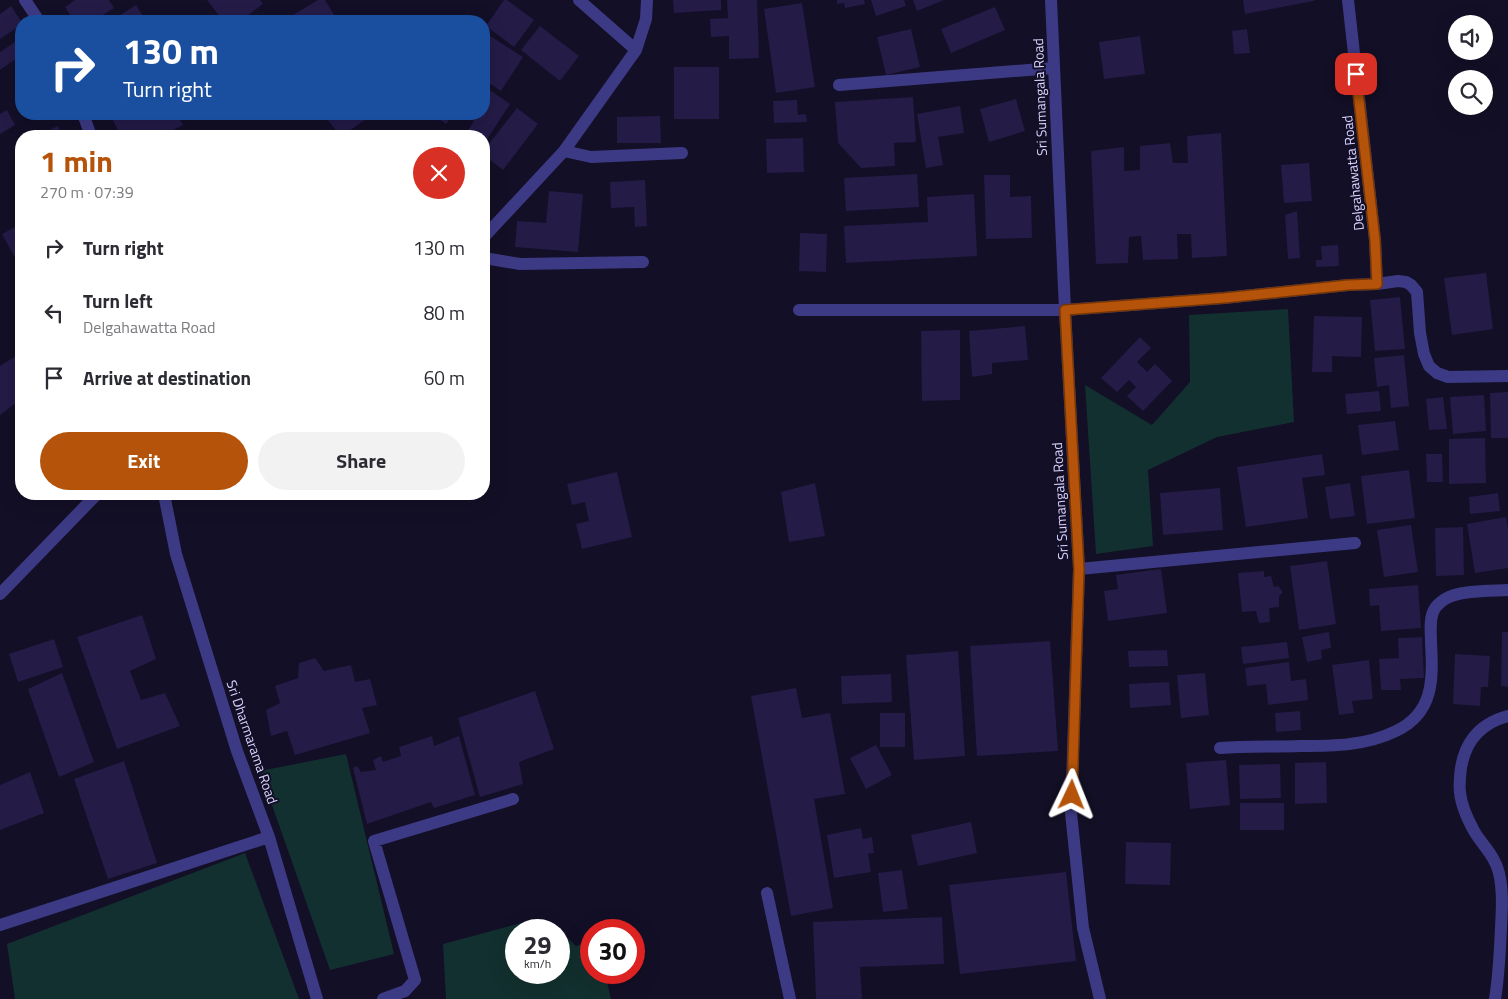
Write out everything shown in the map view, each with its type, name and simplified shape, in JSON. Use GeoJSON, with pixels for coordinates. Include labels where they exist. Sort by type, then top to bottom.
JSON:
{"type":"FeatureCollection","features":[{"type":"Feature","properties":{"kind":"street"},"geometry":{"type":"LineString","coordinates":[[25,0],[35,15]]}},
{"type":"Feature","properties":{"kind":"street"},"geometry":{"type":"LineString","coordinates":[[579,0],[636,50]]}},
{"type":"Feature","properties":{"kind":"street"},"geometry":{"type":"LineString","coordinates":[[490,230],[564,151],[636,50],[646,19],[647,0]]}},
{"type":"Feature","properties":{"kind":"street","name":"Sri Sumangala Road"},"geometry":{"type":"LineString","coordinates":[[1051,0],[1079,569],[1071,813],[1083,928],[1100,999]]}},
{"type":"Feature","properties":{"kind":"street","name":"Delgahawatta Road"},"geometry":{"type":"LineString","coordinates":[[1348,0],[1375,240],[1377,284]]}},
{"type":"Feature","properties":{"kind":"street"},"geometry":{"type":"LineString","coordinates":[[840,85],[1053,68]]}},
{"type":"Feature","properties":{"kind":"street"},"geometry":{"type":"LineString","coordinates":[[564,151],[591,157],[682,153]]}},
{"type":"Feature","properties":{"kind":"street"},"geometry":{"type":"LineString","coordinates":[[490,259],[520,264],[643,262]]}},
{"type":"Feature","properties":{"kind":"street"},"geometry":{"type":"LineString","coordinates":[[799,310],[1065,310],[1224,298],[1398,281],[1406,282],[1417,292],[1420,333],[1424,354],[1429,366],[1437,373],[1448,377],[1508,376]]}},
{"type":"Feature","properties":{"kind":"street"},"geometry":{"type":"LineString","coordinates":[[0,594],[90,500]]}},
{"type":"Feature","properties":{"kind":"street","name":"Sri Dharmarama Road"},"geometry":{"type":"LineString","coordinates":[[165,500],[176,554],[237,751],[269,837],[317,999]]}},
{"type":"Feature","properties":{"kind":"street"},"geometry":{"type":"LineString","coordinates":[[1079,569],[1355,543]]}},
{"type":"Feature","properties":{"kind":"street"},"geometry":{"type":"LineString","coordinates":[[1220,748],[1341,746],[1366,741],[1396,731],[1412,721],[1422,709],[1429,695],[1433,675],[1431,628],[1434,609],[1445,599],[1459,594],[1508,590]]}},
{"type":"Feature","properties":{"kind":"street"},"geometry":{"type":"LineString","coordinates":[[1495,999],[1502,904],[1500,876],[1496,863],[1475,832],[1466,813],[1460,785],[1464,752],[1472,738],[1497,719],[1508,716]]}},
{"type":"Feature","properties":{"kind":"street"},"geometry":{"type":"LineString","coordinates":[[383,999],[405,991],[415,980],[374,841],[513,799]]}},
{"type":"Feature","properties":{"kind":"street"},"geometry":{"type":"LineString","coordinates":[[0,925],[269,837]]}},
{"type":"Feature","properties":{"kind":"street"},"geometry":{"type":"LineString","coordinates":[[767,893],[790,999]]}},
{"type":"Feature","properties":{"kind":"green space"},"geometry":{"type":"Polygon","coordinates":[[[1288,309],[1294,422],[1217,437],[1148,470],[1153,546],[1096,554],[1085,385],[1152,425],[1190,382],[1189,315],[1288,309]]]}},
{"type":"Feature","properties":{"kind":"green space"},"geometry":{"type":"Polygon","coordinates":[[[346,754],[394,954],[330,970],[260,771],[346,754]]]}},
{"type":"Feature","properties":{"kind":"green space"},"geometry":{"type":"Polygon","coordinates":[[[245,853],[299,999],[15,999],[7,944],[245,853]]]}},
{"type":"Feature","properties":{"kind":"green space"},"geometry":{"type":"Polygon","coordinates":[[[505,927],[505,984],[570,984],[570,940],[576,946],[580,945],[580,984],[608,984],[611,999],[446,999],[443,944],[505,927]]]}},
{"type":"Feature","properties":{"kind":"building"},"geometry":{"type":"Polygon","coordinates":[[[75,0],[109,0],[114,8],[103,15],[70,15],[65,7],[75,0]]]}},
{"type":"Feature","properties":{"kind":"building"},"geometry":{"type":"Polygon","coordinates":[[[207,0],[260,0],[263,4],[248,15],[218,15],[207,0]]]}},
{"type":"Feature","properties":{"kind":"building"},"geometry":{"type":"Polygon","coordinates":[[[318,0],[325,0],[334,15],[293,15],[318,0]]]}},
{"type":"Feature","properties":{"kind":"building"},"geometry":{"type":"Polygon","coordinates":[[[504,0],[507,0],[534,20],[514,47],[490,29],[490,20],[504,0]]]}},
{"type":"Feature","properties":{"kind":"building"},"geometry":{"type":"Polygon","coordinates":[[[673,0],[721,0],[721,10],[674,13],[673,0]]]}},
{"type":"Feature","properties":{"kind":"building"},"geometry":{"type":"Polygon","coordinates":[[[727,0],[757,0],[759,58],[729,59],[729,36],[711,37],[710,19],[728,18],[727,0]]]}},
{"type":"Feature","properties":{"kind":"building"},"geometry":{"type":"Polygon","coordinates":[[[837,0],[864,0],[865,4],[845,8],[844,3],[837,4],[837,0]]]}},
{"type":"Feature","properties":{"kind":"building"},"geometry":{"type":"Polygon","coordinates":[[[871,0],[904,0],[906,6],[876,16],[871,0]]]}},
{"type":"Feature","properties":{"kind":"building"},"geometry":{"type":"Polygon","coordinates":[[[913,0],[944,0],[917,11],[913,0]]]}},
{"type":"Feature","properties":{"kind":"building"},"geometry":{"type":"Polygon","coordinates":[[[1243,0],[1314,0],[1314,1],[1245,14],[1243,0]]]}},
{"type":"Feature","properties":{"kind":"building"},"geometry":{"type":"Polygon","coordinates":[[[802,3],[815,87],[776,93],[764,9],[802,3]]]}},
{"type":"Feature","properties":{"kind":"building"},"geometry":{"type":"Polygon","coordinates":[[[136,5],[142,15],[120,15],[136,5]]]}},
{"type":"Feature","properties":{"kind":"building"},"geometry":{"type":"Polygon","coordinates":[[[11,6],[17,15],[15,15],[15,29],[0,39],[0,14],[11,6]]]}},
{"type":"Feature","properties":{"kind":"building"},"geometry":{"type":"Polygon","coordinates":[[[995,7],[1005,30],[951,53],[941,29],[995,7]]]}},
{"type":"Feature","properties":{"kind":"building"},"geometry":{"type":"Polygon","coordinates":[[[540,26],[579,56],[560,81],[521,50],[540,26]]]}},
{"type":"Feature","properties":{"kind":"building"},"geometry":{"type":"Polygon","coordinates":[[[911,29],[920,67],[886,75],[877,37],[911,29]]]}},
{"type":"Feature","properties":{"kind":"building"},"geometry":{"type":"Polygon","coordinates":[[[1247,29],[1250,53],[1234,54],[1232,31],[1247,29]]]}},
{"type":"Feature","properties":{"kind":"building"},"geometry":{"type":"Polygon","coordinates":[[[490,36],[523,57],[501,91],[490,84],[490,36]]]}},
{"type":"Feature","properties":{"kind":"building"},"geometry":{"type":"Polygon","coordinates":[[[1140,36],[1145,74],[1104,79],[1099,42],[1140,36]]]}},
{"type":"Feature","properties":{"kind":"building"},"geometry":{"type":"Polygon","coordinates":[[[15,42],[15,59],[0,70],[0,52],[15,42]]]}},
{"type":"Feature","properties":{"kind":"building"},"geometry":{"type":"Polygon","coordinates":[[[674,67],[719,67],[719,119],[674,119],[674,67]]]}},
{"type":"Feature","properties":{"kind":"building"},"geometry":{"type":"Polygon","coordinates":[[[490,90],[510,104],[490,135],[490,130],[468,130],[474,121],[472,120],[490,120],[490,90]]]}},
{"type":"Feature","properties":{"kind":"building"},"geometry":{"type":"Polygon","coordinates":[[[913,97],[916,142],[894,143],[895,166],[861,168],[838,143],[835,102],[913,97]]]}},
{"type":"Feature","properties":{"kind":"building"},"geometry":{"type":"Polygon","coordinates":[[[1016,99],[1025,131],[989,142],[980,109],[1016,99]]]}},
{"type":"Feature","properties":{"kind":"building"},"geometry":{"type":"Polygon","coordinates":[[[797,100],[798,115],[806,114],[807,122],[774,123],[773,101],[797,100]]]}},
{"type":"Feature","properties":{"kind":"building"},"geometry":{"type":"Polygon","coordinates":[[[960,106],[964,133],[938,137],[943,165],[926,168],[917,114],[960,106]]]}},
{"type":"Feature","properties":{"kind":"building"},"geometry":{"type":"Polygon","coordinates":[[[517,108],[538,124],[503,170],[490,160],[490,142],[517,108]]]}},
{"type":"Feature","properties":{"kind":"building"},"geometry":{"type":"Polygon","coordinates":[[[7,110],[15,125],[0,134],[0,114],[7,110]]]}},
{"type":"Feature","properties":{"kind":"building"},"geometry":{"type":"Polygon","coordinates":[[[660,116],[661,143],[617,143],[617,117],[660,116]]]}},
{"type":"Feature","properties":{"kind":"building"},"geometry":{"type":"Polygon","coordinates":[[[113,120],[180,120],[183,125],[173,130],[118,130],[113,120]]]}},
{"type":"Feature","properties":{"kind":"building"},"geometry":{"type":"Polygon","coordinates":[[[328,120],[365,120],[350,130],[336,130],[328,120]]]}},
{"type":"Feature","properties":{"kind":"building"},"geometry":{"type":"Polygon","coordinates":[[[440,120],[449,120],[446,124],[440,120]]]}},
{"type":"Feature","properties":{"kind":"building"},"geometry":{"type":"Polygon","coordinates":[[[58,126],[60,130],[50,130],[58,126]]]}},
{"type":"Feature","properties":{"kind":"building"},"geometry":{"type":"Polygon","coordinates":[[[1221,133],[1227,256],[1192,258],[1191,234],[1177,234],[1178,259],[1143,260],[1141,236],[1129,237],[1128,263],[1096,264],[1091,151],[1124,147],[1124,171],[1140,170],[1140,146],[1170,143],[1173,163],[1188,163],[1187,136],[1221,133]]]}},
{"type":"Feature","properties":{"kind":"building"},"geometry":{"type":"Polygon","coordinates":[[[803,138],[804,172],[767,173],[766,139],[803,138]]]}},
{"type":"Feature","properties":{"kind":"building"},"geometry":{"type":"Polygon","coordinates":[[[1309,163],[1312,201],[1284,203],[1281,165],[1309,163]]]}},
{"type":"Feature","properties":{"kind":"building"},"geometry":{"type":"Polygon","coordinates":[[[917,174],[919,207],[846,211],[844,178],[917,174]]]}},
{"type":"Feature","properties":{"kind":"building"},"geometry":{"type":"Polygon","coordinates":[[[984,175],[1010,175],[1010,197],[1031,196],[1032,238],[986,239],[984,175]]]}},
{"type":"Feature","properties":{"kind":"building"},"geometry":{"type":"Polygon","coordinates":[[[645,180],[647,226],[635,227],[634,207],[611,208],[610,182],[645,180]]]}},
{"type":"Feature","properties":{"kind":"building"},"geometry":{"type":"Polygon","coordinates":[[[549,191],[583,194],[578,252],[515,247],[517,221],[546,223],[549,191]]]}},
{"type":"Feature","properties":{"kind":"building"},"geometry":{"type":"Polygon","coordinates":[[[974,194],[977,256],[846,263],[844,226],[928,222],[927,197],[974,194]]]}},
{"type":"Feature","properties":{"kind":"building"},"geometry":{"type":"Polygon","coordinates":[[[1297,211],[1300,258],[1288,259],[1285,215],[1297,211]]]}},
{"type":"Feature","properties":{"kind":"building"},"geometry":{"type":"Polygon","coordinates":[[[15,227],[15,255],[14,256],[2,234],[15,227]]]}},
{"type":"Feature","properties":{"kind":"building"},"geometry":{"type":"Polygon","coordinates":[[[800,233],[827,234],[826,272],[799,271],[800,233]]]}},
{"type":"Feature","properties":{"kind":"building"},"geometry":{"type":"Polygon","coordinates":[[[1338,245],[1339,266],[1316,267],[1316,260],[1322,260],[1321,246],[1338,245]]]}},
{"type":"Feature","properties":{"kind":"building"},"geometry":{"type":"Polygon","coordinates":[[[1486,273],[1493,329],[1452,335],[1444,278],[1486,273]]]}},
{"type":"Feature","properties":{"kind":"building"},"geometry":{"type":"Polygon","coordinates":[[[1400,297],[1405,349],[1375,351],[1370,300],[1400,297]]]}},
{"type":"Feature","properties":{"kind":"building"},"geometry":{"type":"Polygon","coordinates":[[[1314,316],[1362,317],[1361,357],[1332,356],[1332,372],[1312,372],[1314,316]]]}},
{"type":"Feature","properties":{"kind":"building"},"geometry":{"type":"Polygon","coordinates":[[[1025,326],[1028,360],[992,363],[992,374],[972,377],[969,331],[1025,326]]]}},
{"type":"Feature","properties":{"kind":"building"},"geometry":{"type":"Polygon","coordinates":[[[960,330],[960,400],[922,401],[921,331],[960,330]]]}},
{"type":"Feature","properties":{"kind":"building"},"geometry":{"type":"Polygon","coordinates":[[[1140,337],[1151,348],[1137,362],[1147,372],[1155,364],[1172,381],[1143,411],[1127,396],[1136,387],[1129,380],[1117,392],[1101,378],[1140,337]]]}},
{"type":"Feature","properties":{"kind":"building"},"geometry":{"type":"Polygon","coordinates":[[[1404,355],[1409,406],[1391,408],[1389,385],[1377,387],[1374,358],[1404,355]]]}},
{"type":"Feature","properties":{"kind":"building"},"geometry":{"type":"Polygon","coordinates":[[[15,357],[15,404],[0,415],[0,366],[15,357]]]}},
{"type":"Feature","properties":{"kind":"building"},"geometry":{"type":"Polygon","coordinates":[[[1379,391],[1381,411],[1347,414],[1345,394],[1379,391]]]}},
{"type":"Feature","properties":{"kind":"building"},"geometry":{"type":"Polygon","coordinates":[[[1508,392],[1508,438],[1491,438],[1490,393],[1508,392]]]}},
{"type":"Feature","properties":{"kind":"building"},"geometry":{"type":"Polygon","coordinates":[[[1484,395],[1486,431],[1453,434],[1450,397],[1484,395]]]}},
{"type":"Feature","properties":{"kind":"building"},"geometry":{"type":"Polygon","coordinates":[[[1443,397],[1447,429],[1429,430],[1426,399],[1443,397]]]}},
{"type":"Feature","properties":{"kind":"building"},"geometry":{"type":"Polygon","coordinates":[[[1395,421],[1399,450],[1362,455],[1358,425],[1395,421]]]}},
{"type":"Feature","properties":{"kind":"building"},"geometry":{"type":"Polygon","coordinates":[[[1485,438],[1486,483],[1449,484],[1449,439],[1485,438]]]}},
{"type":"Feature","properties":{"kind":"building"},"geometry":{"type":"Polygon","coordinates":[[[1322,454],[1325,475],[1302,478],[1308,518],[1246,527],[1237,467],[1322,454]]]}},
{"type":"Feature","properties":{"kind":"building"},"geometry":{"type":"Polygon","coordinates":[[[1426,454],[1442,454],[1443,482],[1427,482],[1426,454]]]}},
{"type":"Feature","properties":{"kind":"building"},"geometry":{"type":"Polygon","coordinates":[[[1409,470],[1415,518],[1367,524],[1361,476],[1409,470]]]}},
{"type":"Feature","properties":{"kind":"building"},"geometry":{"type":"Polygon","coordinates":[[[617,472],[632,537],[582,549],[576,524],[589,521],[585,502],[572,505],[567,484],[617,472]]]}},
{"type":"Feature","properties":{"kind":"building"},"geometry":{"type":"Polygon","coordinates":[[[815,483],[825,536],[789,542],[781,492],[815,483]]]}},
{"type":"Feature","properties":{"kind":"building"},"geometry":{"type":"Polygon","coordinates":[[[1350,483],[1355,516],[1330,519],[1325,487],[1350,483]]]}},
{"type":"Feature","properties":{"kind":"building"},"geometry":{"type":"Polygon","coordinates":[[[1220,488],[1223,530],[1163,535],[1160,493],[1220,488]]]}},
{"type":"Feature","properties":{"kind":"building"},"geometry":{"type":"Polygon","coordinates":[[[1498,493],[1500,511],[1470,514],[1469,497],[1498,493]]]}},
{"type":"Feature","properties":{"kind":"building"},"geometry":{"type":"Polygon","coordinates":[[[1506,517],[1508,529],[1508,568],[1475,573],[1467,524],[1506,517]]]}},
{"type":"Feature","properties":{"kind":"building"},"geometry":{"type":"Polygon","coordinates":[[[1411,525],[1418,572],[1384,577],[1377,530],[1411,525]]]}},
{"type":"Feature","properties":{"kind":"building"},"geometry":{"type":"Polygon","coordinates":[[[1463,527],[1464,575],[1436,576],[1435,528],[1463,527]]]}},
{"type":"Feature","properties":{"kind":"building"},"geometry":{"type":"Polygon","coordinates":[[[1327,561],[1336,624],[1299,630],[1290,566],[1327,561]]]}},
{"type":"Feature","properties":{"kind":"building"},"geometry":{"type":"Polygon","coordinates":[[[1161,569],[1167,613],[1108,621],[1104,591],[1118,589],[1116,575],[1161,569]]]}},
{"type":"Feature","properties":{"kind":"building"},"geometry":{"type":"Polygon","coordinates":[[[1264,571],[1264,577],[1271,576],[1274,587],[1278,586],[1283,592],[1279,596],[1279,607],[1269,608],[1270,622],[1259,623],[1256,611],[1242,612],[1238,573],[1264,571]]]}},
{"type":"Feature","properties":{"kind":"building"},"geometry":{"type":"Polygon","coordinates":[[[1418,585],[1421,628],[1381,631],[1379,605],[1370,606],[1369,589],[1418,585]]]}},
{"type":"Feature","properties":{"kind":"building"},"geometry":{"type":"Polygon","coordinates":[[[142,615],[156,659],[130,671],[141,700],[165,693],[180,726],[117,749],[77,637],[142,615]]]}},
{"type":"Feature","properties":{"kind":"building"},"geometry":{"type":"Polygon","coordinates":[[[1329,632],[1331,648],[1321,650],[1322,659],[1307,662],[1302,637],[1329,632]]]}},
{"type":"Feature","properties":{"kind":"building"},"geometry":{"type":"Polygon","coordinates":[[[1502,632],[1508,632],[1508,687],[1501,686],[1502,632]]]}},
{"type":"Feature","properties":{"kind":"building"},"geometry":{"type":"Polygon","coordinates":[[[1422,637],[1424,678],[1400,679],[1401,690],[1381,690],[1379,659],[1399,658],[1398,638],[1422,637]]]}},
{"type":"Feature","properties":{"kind":"building"},"geometry":{"type":"Polygon","coordinates":[[[54,639],[63,667],[18,682],[9,654],[54,639]]]}},
{"type":"Feature","properties":{"kind":"building"},"geometry":{"type":"Polygon","coordinates":[[[1050,641],[1058,751],[977,756],[970,646],[1050,641]]]}},
{"type":"Feature","properties":{"kind":"building"},"geometry":{"type":"Polygon","coordinates":[[[1287,642],[1289,658],[1243,664],[1241,647],[1287,642]]]}},
{"type":"Feature","properties":{"kind":"building"},"geometry":{"type":"Polygon","coordinates":[[[1167,650],[1168,666],[1129,667],[1128,651],[1167,650]]]}},
{"type":"Feature","properties":{"kind":"building"},"geometry":{"type":"Polygon","coordinates":[[[958,651],[965,756],[914,760],[906,655],[958,651]]]}},
{"type":"Feature","properties":{"kind":"building"},"geometry":{"type":"Polygon","coordinates":[[[1455,654],[1490,656],[1488,687],[1481,687],[1480,706],[1453,704],[1455,654]]]}},
{"type":"Feature","properties":{"kind":"building"},"geometry":{"type":"Polygon","coordinates":[[[315,658],[324,671],[351,665],[355,682],[370,679],[377,705],[362,708],[370,733],[295,755],[287,731],[271,736],[266,710],[280,703],[275,686],[298,678],[299,663],[315,658]]]}},
{"type":"Feature","properties":{"kind":"building"},"geometry":{"type":"Polygon","coordinates":[[[1369,660],[1373,699],[1352,701],[1354,713],[1339,715],[1332,665],[1369,660]]]}},
{"type":"Feature","properties":{"kind":"building"},"geometry":{"type":"Polygon","coordinates":[[[1289,662],[1291,681],[1306,679],[1308,700],[1268,705],[1266,684],[1247,686],[1245,668],[1289,662]]]}},
{"type":"Feature","properties":{"kind":"building"},"geometry":{"type":"Polygon","coordinates":[[[62,673],[94,762],[59,777],[28,689],[62,673]]]}},
{"type":"Feature","properties":{"kind":"building"},"geometry":{"type":"Polygon","coordinates":[[[1205,673],[1209,715],[1181,718],[1177,675],[1205,673]]]}},
{"type":"Feature","properties":{"kind":"building"},"geometry":{"type":"Polygon","coordinates":[[[891,674],[892,702],[842,704],[841,676],[891,674]]]}},
{"type":"Feature","properties":{"kind":"building"},"geometry":{"type":"Polygon","coordinates":[[[1169,682],[1171,705],[1130,708],[1129,684],[1169,682]]]}},
{"type":"Feature","properties":{"kind":"building"},"geometry":{"type":"Polygon","coordinates":[[[796,688],[802,718],[830,713],[845,794],[814,799],[833,908],[791,916],[751,696],[796,688]]]}},
{"type":"Feature","properties":{"kind":"building"},"geometry":{"type":"Polygon","coordinates":[[[535,691],[554,749],[519,762],[523,784],[480,797],[458,718],[535,691]]]}},
{"type":"Feature","properties":{"kind":"building"},"geometry":{"type":"Polygon","coordinates":[[[1300,711],[1301,730],[1276,732],[1275,713],[1300,711]]]}},
{"type":"Feature","properties":{"kind":"building"},"geometry":{"type":"Polygon","coordinates":[[[880,713],[905,713],[905,747],[880,747],[880,713]]]}},
{"type":"Feature","properties":{"kind":"building"},"geometry":{"type":"Polygon","coordinates":[[[432,736],[434,746],[459,736],[475,795],[434,808],[431,802],[367,824],[353,768],[357,766],[361,772],[376,770],[373,760],[381,756],[383,762],[401,756],[399,747],[432,736]]]}},
{"type":"Feature","properties":{"kind":"building"},"geometry":{"type":"Polygon","coordinates":[[[876,745],[892,775],[866,789],[850,758],[876,745]]]}},
{"type":"Feature","properties":{"kind":"building"},"geometry":{"type":"Polygon","coordinates":[[[1226,760],[1230,805],[1190,809],[1186,763],[1226,760]]]}},
{"type":"Feature","properties":{"kind":"building"},"geometry":{"type":"Polygon","coordinates":[[[124,761],[157,863],[108,879],[74,779],[124,761]]]}},
{"type":"Feature","properties":{"kind":"building"},"geometry":{"type":"Polygon","coordinates":[[[1326,762],[1327,803],[1295,804],[1295,763],[1326,762]]]}},
{"type":"Feature","properties":{"kind":"building"},"geometry":{"type":"Polygon","coordinates":[[[1280,764],[1281,798],[1240,799],[1239,765],[1280,764]]]}},
{"type":"Feature","properties":{"kind":"building"},"geometry":{"type":"Polygon","coordinates":[[[30,772],[44,813],[0,830],[0,785],[30,772]]]}},
{"type":"Feature","properties":{"kind":"building"},"geometry":{"type":"Polygon","coordinates":[[[1240,803],[1284,803],[1284,830],[1240,830],[1240,803]]]}},
{"type":"Feature","properties":{"kind":"building"},"geometry":{"type":"Polygon","coordinates":[[[971,822],[977,853],[918,866],[911,835],[971,822]]]}},
{"type":"Feature","properties":{"kind":"building"},"geometry":{"type":"Polygon","coordinates":[[[861,828],[863,839],[872,837],[874,853],[868,854],[871,872],[834,878],[827,835],[861,828]]]}},
{"type":"Feature","properties":{"kind":"building"},"geometry":{"type":"Polygon","coordinates":[[[1126,842],[1171,843],[1170,885],[1125,884],[1126,842]]]}},
{"type":"Feature","properties":{"kind":"building"},"geometry":{"type":"Polygon","coordinates":[[[902,870],[908,909],[883,912],[878,873],[902,870]]]}},
{"type":"Feature","properties":{"kind":"building"},"geometry":{"type":"Polygon","coordinates":[[[1066,872],[1076,961],[960,974],[949,885],[1066,872]]]}},
{"type":"Feature","properties":{"kind":"building"},"geometry":{"type":"Polygon","coordinates":[[[942,917],[944,964],[860,967],[862,999],[816,999],[813,922],[942,917]]]}},
{"type":"Feature","properties":{"kind":"route"},"geometry":{"type":"LineString","coordinates":[[1072,795],[1079,569],[1065,310],[1377,284],[1375,240],[1356,74]]}}]}
